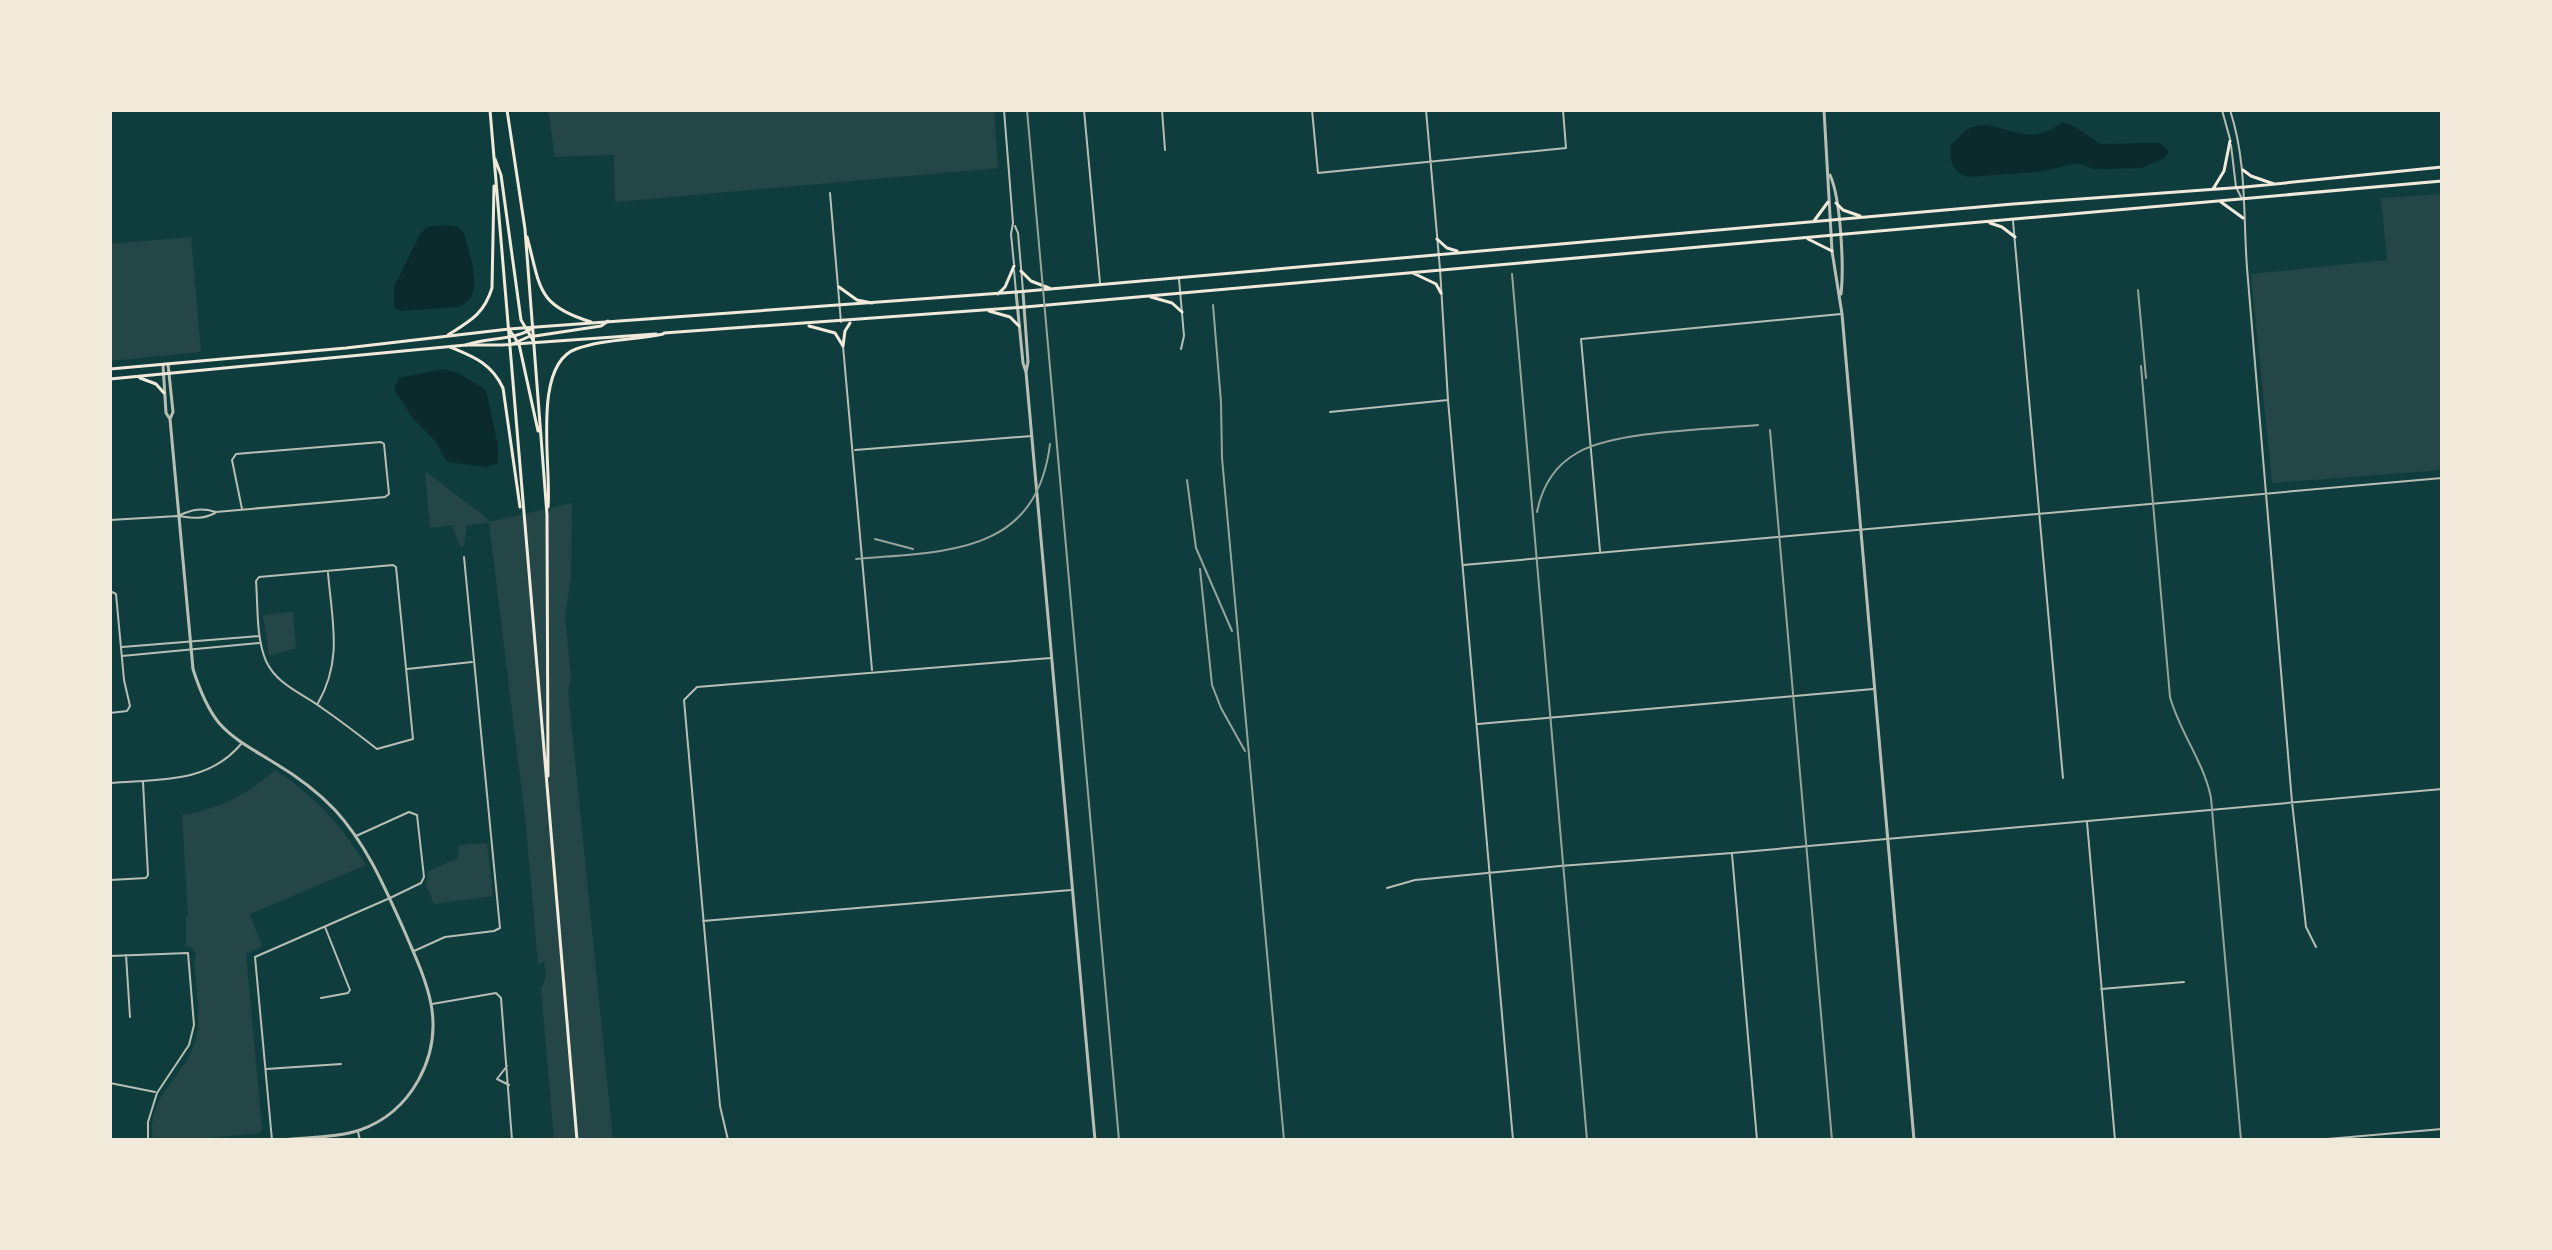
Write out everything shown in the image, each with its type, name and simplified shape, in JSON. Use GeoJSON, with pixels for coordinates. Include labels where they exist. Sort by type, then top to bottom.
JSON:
{"type":"FeatureCollection","features":[{"type":"Feature","properties":{"kind":"main road"},"geometry":{"type":"LineString","coordinates":[[490,110],[577,1140]]}},
{"type":"Feature","properties":{"kind":"main road"},"geometry":{"type":"LineString","coordinates":[[507,110],[525,229],[534,327],[519,342]]}},
{"type":"Feature","properties":{"kind":"main road"},"geometry":{"type":"LineString","coordinates":[[2213,189],[2224,171],[2230,141]]}},
{"type":"Feature","properties":{"kind":"main road"},"geometry":{"type":"LineString","coordinates":[[494,155],[501,175],[521,320],[535,342],[547,515],[548,784]]}},
{"type":"Feature","properties":{"kind":"main road"},"geometry":{"type":"LineString","coordinates":[[529,333],[534,327],[591,322],[1023,292],[1864,217],[2245,187],[2442,167]]}},
{"type":"Feature","properties":{"kind":"main road"},"geometry":{"type":"LineString","coordinates":[[2243,170],[2274,184]]}},
{"type":"Feature","properties":{"kind":"main road"},"geometry":{"type":"LineString","coordinates":[[448,335],[478,316],[489,296],[495,178]]}},
{"type":"Feature","properties":{"kind":"main road"},"geometry":{"type":"LineString","coordinates":[[110,379],[466,345],[510,345],[1018,308],[2442,181]]}},
{"type":"Feature","properties":{"kind":"main road"},"geometry":{"type":"LineString","coordinates":[[2217,201],[2243,218]]}},
{"type":"Feature","properties":{"kind":"main road"},"geometry":{"type":"LineString","coordinates":[[1813,222],[1828,202]]}},
{"type":"Feature","properties":{"kind":"main road"},"geometry":{"type":"LineString","coordinates":[[1836,203],[1843,210],[1864,217]]}},
{"type":"Feature","properties":{"kind":"main road"},"geometry":{"type":"LineString","coordinates":[[1987,222],[2002,227],[2015,237]]}},
{"type":"Feature","properties":{"kind":"main road"},"geometry":{"type":"LineString","coordinates":[[525,229],[540,286],[548,300],[558,310],[591,322]]}},
{"type":"Feature","properties":{"kind":"main road"},"geometry":{"type":"LineString","coordinates":[[1805,238],[1832,251]]}},
{"type":"Feature","properties":{"kind":"main road"},"geometry":{"type":"LineString","coordinates":[[1437,239],[1447,248],[1461,253]]}},
{"type":"Feature","properties":{"kind":"main road"},"geometry":{"type":"LineString","coordinates":[[998,294],[1005,287],[1014,266]]}},
{"type":"Feature","properties":{"kind":"main road"},"geometry":{"type":"LineString","coordinates":[[1021,271],[1031,281],[1052,289]]}},
{"type":"Feature","properties":{"kind":"main road"},"geometry":{"type":"LineString","coordinates":[[1410,272],[1429,280],[1441,293]]}},
{"type":"Feature","properties":{"kind":"main road"},"geometry":{"type":"LineString","coordinates":[[839,287],[857,300],[875,304]]}},
{"type":"Feature","properties":{"kind":"main road"},"geometry":{"type":"LineString","coordinates":[[1147,296],[1172,303],[1182,312]]}},
{"type":"Feature","properties":{"kind":"main road"},"geometry":{"type":"LineString","coordinates":[[985,310],[1006,315],[1019,326]]}},
{"type":"Feature","properties":{"kind":"main road"},"geometry":{"type":"LineString","coordinates":[[466,345],[479,340],[601,326],[608,321]]}},
{"type":"Feature","properties":{"kind":"main road"},"geometry":{"type":"LineString","coordinates":[[843,346],[845,331],[852,321]]}},
{"type":"Feature","properties":{"kind":"main road"},"geometry":{"type":"LineString","coordinates":[[805,325],[835,333],[843,346]]}},
{"type":"Feature","properties":{"kind":"main road"},"geometry":{"type":"LineString","coordinates":[[110,369],[346,348],[509,329],[529,333]]}},
{"type":"Feature","properties":{"kind":"main road"},"geometry":{"type":"LineString","coordinates":[[509,329],[519,342],[533,418],[540,437]]}},
{"type":"Feature","properties":{"kind":"main road"},"geometry":{"type":"LineString","coordinates":[[547,515],[548,400],[555,369],[563,357],[577,348],[663,334]]}},
{"type":"Feature","properties":{"kind":"main road"},"geometry":{"type":"LineString","coordinates":[[450,347],[485,363],[497,375],[503,388],[523,515]]}},
{"type":"Feature","properties":{"kind":"main road"},"geometry":{"type":"LineString","coordinates":[[136,377],[156,384],[164,393]]}},
{"type":"Feature","properties":{"kind":"street"},"geometry":{"type":"LineString","coordinates":[[1004,110],[1019,326],[1033,436],[1095,1140]]}},
{"type":"Feature","properties":{"kind":"street"},"geometry":{"type":"LineString","coordinates":[[1084,110],[1100,284]]}},
{"type":"Feature","properties":{"kind":"street"},"geometry":{"type":"LineString","coordinates":[[1162,110],[1165,150]]}},
{"type":"Feature","properties":{"kind":"street"},"geometry":{"type":"LineString","coordinates":[[1312,110],[1318,173],[1566,148],[1563,110]]}},
{"type":"Feature","properties":{"kind":"street"},"geometry":{"type":"LineString","coordinates":[[1426,110],[1448,400],[1513,1140]]}},
{"type":"Feature","properties":{"kind":"street"},"geometry":{"type":"LineString","coordinates":[[1824,110],[1838,220],[1843,279],[1840,298]]}},
{"type":"Feature","properties":{"kind":"street"},"geometry":{"type":"LineString","coordinates":[[2222,110],[2236,187],[2242,199]]}},
{"type":"Feature","properties":{"kind":"street"},"geometry":{"type":"LineString","coordinates":[[2230,110],[2245,187],[2243,218],[2292,802],[2306,927],[2316,947]]}},
{"type":"Feature","properties":{"kind":"street"},"geometry":{"type":"LineString","coordinates":[[1830,175],[1827,187],[1834,277],[1842,314],[1914,1140]]}},
{"type":"Feature","properties":{"kind":"street"},"geometry":{"type":"LineString","coordinates":[[830,193],[841,322]]}},
{"type":"Feature","properties":{"kind":"street"},"geometry":{"type":"LineString","coordinates":[[2013,219],[2063,778]]}},
{"type":"Feature","properties":{"kind":"street"},"geometry":{"type":"LineString","coordinates":[[1013,223],[1018,233],[1025,307],[1026,372]]}},
{"type":"Feature","properties":{"kind":"street"},"geometry":{"type":"LineString","coordinates":[[1179,277],[1184,336],[1181,349]]}},
{"type":"Feature","properties":{"kind":"street"},"geometry":{"type":"LineString","coordinates":[[1600,552],[1581,339],[1842,314]]}},
{"type":"Feature","properties":{"kind":"street"},"geometry":{"type":"LineString","coordinates":[[843,346],[872,671]]}},
{"type":"Feature","properties":{"kind":"street"},"geometry":{"type":"LineString","coordinates":[[165,364],[173,412],[170,419],[193,669],[208,706],[219,723],[242,743],[299,779],[335,810],[356,836],[390,898],[431,1004],[433,1034],[429,1054],[415,1088],[390,1114],[358,1131],[282,1140]]}},
{"type":"Feature","properties":{"kind":"street"},"geometry":{"type":"LineString","coordinates":[[165,364],[164,393],[166,413],[170,419]]}},
{"type":"Feature","properties":{"kind":"street"},"geometry":{"type":"LineString","coordinates":[[1330,412],[1448,400]]}},
{"type":"Feature","properties":{"kind":"street"},"geometry":{"type":"LineString","coordinates":[[854,451],[1033,436]]}},
{"type":"Feature","properties":{"kind":"street"},"geometry":{"type":"LineString","coordinates":[[178,516],[188,510],[216,512],[385,497],[389,494],[384,444],[236,454],[232,460],[242,509]]}},
{"type":"Feature","properties":{"kind":"street"},"geometry":{"type":"LineString","coordinates":[[1463,565],[2442,478]]}},
{"type":"Feature","properties":{"kind":"street"},"geometry":{"type":"LineString","coordinates":[[110,520],[178,516],[189,519],[207,517],[216,512]]}},
{"type":"Feature","properties":{"kind":"street"},"geometry":{"type":"LineString","coordinates":[[413,951],[445,937],[500,928],[464,557]]}},
{"type":"Feature","properties":{"kind":"street"},"geometry":{"type":"LineString","coordinates":[[396,567],[411,742],[377,749],[317,704],[282,684],[265,658],[260,636],[256,581],[259,577],[396,567]]}},
{"type":"Feature","properties":{"kind":"street"},"geometry":{"type":"LineString","coordinates":[[317,704],[327,687],[334,661],[328,572]]}},
{"type":"Feature","properties":{"kind":"street"},"geometry":{"type":"LineString","coordinates":[[110,591],[116,594],[121,656],[130,706],[127,711],[110,713]]}},
{"type":"Feature","properties":{"kind":"street"},"geometry":{"type":"LineString","coordinates":[[120,647],[260,636]]}},
{"type":"Feature","properties":{"kind":"street"},"geometry":{"type":"LineString","coordinates":[[121,656],[261,643]]}},
{"type":"Feature","properties":{"kind":"street"},"geometry":{"type":"LineString","coordinates":[[728,1140],[720,1106],[684,700],[697,687],[1052,657]]}},
{"type":"Feature","properties":{"kind":"street"},"geometry":{"type":"LineString","coordinates":[[406,669],[474,661]]}},
{"type":"Feature","properties":{"kind":"street"},"geometry":{"type":"LineString","coordinates":[[1478,724],[1874,689]]}},
{"type":"Feature","properties":{"kind":"street"},"geometry":{"type":"LineString","coordinates":[[110,783],[175,778],[212,768],[229,758],[242,743]]}},
{"type":"Feature","properties":{"kind":"street"},"geometry":{"type":"LineString","coordinates":[[110,880],[146,878],[148,875],[143,780]]}},
{"type":"Feature","properties":{"kind":"street"},"geometry":{"type":"LineString","coordinates":[[1387,888],[1415,880],[2442,789]]}},
{"type":"Feature","properties":{"kind":"street"},"geometry":{"type":"LineString","coordinates":[[272,1140],[255,957],[390,898],[421,883],[424,877],[417,815],[409,812],[356,836]]}},
{"type":"Feature","properties":{"kind":"street"},"geometry":{"type":"LineString","coordinates":[[2087,821],[2115,1140]]}},
{"type":"Feature","properties":{"kind":"street"},"geometry":{"type":"LineString","coordinates":[[1732,853],[1757,1140]]}},
{"type":"Feature","properties":{"kind":"street"},"geometry":{"type":"LineString","coordinates":[[703,921],[1072,890]]}},
{"type":"Feature","properties":{"kind":"street"},"geometry":{"type":"LineString","coordinates":[[321,998],[350,990],[324,926]]}},
{"type":"Feature","properties":{"kind":"street"},"geometry":{"type":"LineString","coordinates":[[110,956],[188,953],[194,1025],[189,1045],[157,1093],[148,1122],[148,1140]]}},
{"type":"Feature","properties":{"kind":"street"},"geometry":{"type":"LineString","coordinates":[[126,955],[130,1017]]}},
{"type":"Feature","properties":{"kind":"street"},"geometry":{"type":"LineString","coordinates":[[2101,989],[2184,982]]}},
{"type":"Feature","properties":{"kind":"street"},"geometry":{"type":"LineString","coordinates":[[431,1004],[496,993],[501,998],[512,1140]]}},
{"type":"Feature","properties":{"kind":"street"},"geometry":{"type":"LineString","coordinates":[[266,1069],[341,1064]]}},
{"type":"Feature","properties":{"kind":"street"},"geometry":{"type":"LineString","coordinates":[[508,1065],[497,1079],[509,1085]]}},
{"type":"Feature","properties":{"kind":"street"},"geometry":{"type":"LineString","coordinates":[[110,1083],[157,1093]]}},
{"type":"Feature","properties":{"kind":"street"},"geometry":{"type":"LineString","coordinates":[[2316,1140],[2442,1129]]}},
{"type":"Feature","properties":{"kind":"street"},"geometry":{"type":"LineString","coordinates":[[358,1131],[360,1140]]}},
{"type":"Feature","properties":{"kind":"shaded area"},"geometry":{"type":"Polygon","coordinates":[[[548,110],[994,110],[998,168],[615,202],[614,155],[555,157],[548,110]]]}},
{"type":"Feature","properties":{"kind":"shaded area"},"geometry":{"type":"Polygon","coordinates":[[[2062,122],[2100,144],[2161,143],[2169,152],[2164,158],[2141,168],[2094,169],[2078,163],[2039,172],[1967,177],[1953,164],[1951,145],[1970,128],[1992,126],[2036,134],[2049,131],[2062,122]]]}},
{"type":"Feature","properties":{"kind":"shaded area"},"geometry":{"type":"Polygon","coordinates":[[[2442,194],[2442,470],[2272,483],[2251,274],[2387,260],[2381,198],[2442,194]]]}},
{"type":"Feature","properties":{"kind":"shaded area"},"geometry":{"type":"Polygon","coordinates":[[[454,226],[464,233],[474,274],[472,293],[459,307],[400,311],[394,307],[394,287],[420,234],[427,227],[454,226]]]}},
{"type":"Feature","properties":{"kind":"shaded area"},"geometry":{"type":"Polygon","coordinates":[[[191,237],[201,352],[110,361],[110,244],[191,237]]]}},
{"type":"Feature","properties":{"kind":"shaded area"},"geometry":{"type":"Polygon","coordinates":[[[444,369],[460,374],[486,390],[498,445],[498,463],[488,467],[447,462],[436,442],[412,417],[394,389],[399,378],[444,369]]]}},
{"type":"Feature","properties":{"kind":"shaded area"},"geometry":{"type":"Polygon","coordinates":[[[425,471],[489,522],[572,503],[571,575],[565,617],[571,677],[568,691],[613,1140],[554,1140],[541,989],[546,977],[544,961],[538,965],[526,826],[489,523],[467,525],[464,546],[460,547],[452,525],[430,528],[425,471]]]}},
{"type":"Feature","properties":{"kind":"shaded area"},"geometry":{"type":"Polygon","coordinates":[[[293,612],[296,648],[269,656],[263,615],[293,612]]]}},
{"type":"Feature","properties":{"kind":"shaded area"},"geometry":{"type":"Polygon","coordinates":[[[275,770],[326,812],[366,865],[250,914],[262,946],[246,954],[260,1133],[191,1140],[153,1140],[154,1112],[189,1057],[198,1025],[196,954],[192,947],[186,946],[188,916],[182,815],[232,800],[275,770]]]}},
{"type":"Feature","properties":{"kind":"shaded area"},"geometry":{"type":"Polygon","coordinates":[[[487,843],[493,896],[434,904],[426,885],[428,871],[458,858],[459,845],[487,843]]]}},
{"type":"Feature","properties":{"kind":"railway"},"geometry":{"type":"LineString","coordinates":[[1027,110],[1119,1140]]}},
{"type":"Feature","properties":{"kind":"railway"},"geometry":{"type":"LineString","coordinates":[[1512,274],[1587,1140]]}},
{"type":"Feature","properties":{"kind":"railway"},"geometry":{"type":"LineString","coordinates":[[2138,290],[2146,378]]}},
{"type":"Feature","properties":{"kind":"railway"},"geometry":{"type":"LineString","coordinates":[[1213,305],[1222,458],[1284,1140]]}},
{"type":"Feature","properties":{"kind":"railway"},"geometry":{"type":"LineString","coordinates":[[2141,366],[2170,697],[2211,798],[2241,1140]]}},
{"type":"Feature","properties":{"kind":"railway"},"geometry":{"type":"LineString","coordinates":[[1537,512],[1542,494],[1556,471],[1569,458],[1593,446],[1664,432],[1758,425]]}},
{"type":"Feature","properties":{"kind":"railway"},"geometry":{"type":"LineString","coordinates":[[1770,430],[1832,1140]]}},
{"type":"Feature","properties":{"kind":"railway"},"geometry":{"type":"LineString","coordinates":[[856,559],[952,549],[980,541],[1005,528],[1026,509],[1041,481],[1050,444]]}},
{"type":"Feature","properties":{"kind":"railway"},"geometry":{"type":"LineString","coordinates":[[1187,480],[1196,548],[1232,631]]}},
{"type":"Feature","properties":{"kind":"railway"},"geometry":{"type":"LineString","coordinates":[[875,539],[913,549]]}},
{"type":"Feature","properties":{"kind":"railway"},"geometry":{"type":"LineString","coordinates":[[1200,569],[1212,685],[1245,751]]}}]}
